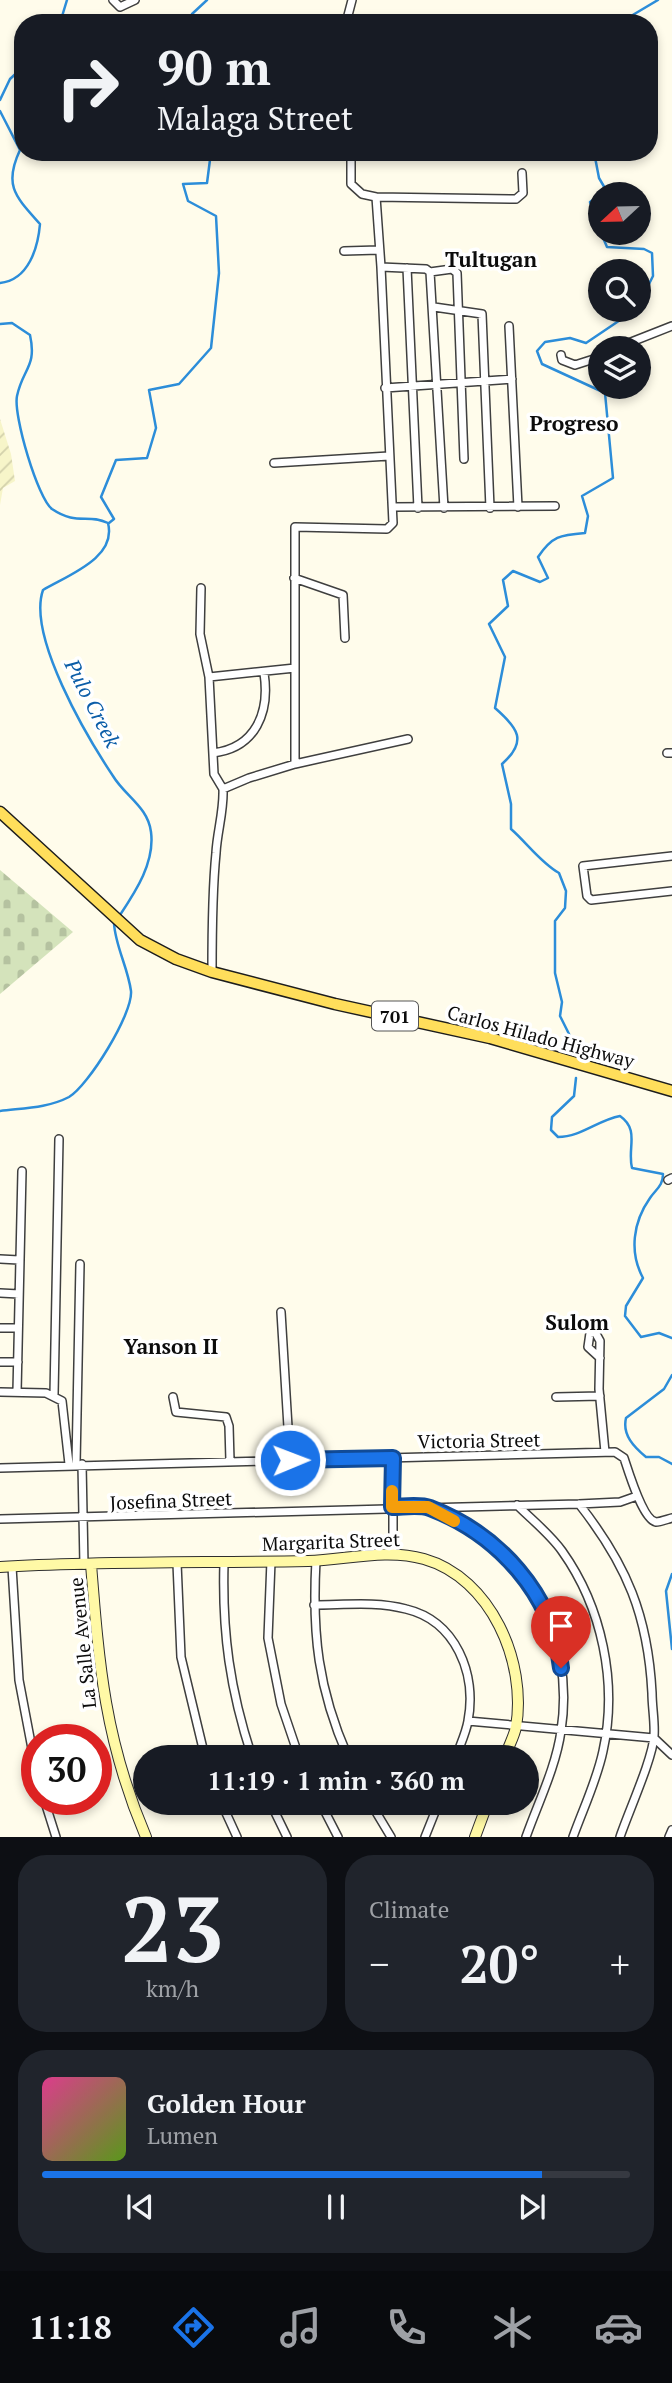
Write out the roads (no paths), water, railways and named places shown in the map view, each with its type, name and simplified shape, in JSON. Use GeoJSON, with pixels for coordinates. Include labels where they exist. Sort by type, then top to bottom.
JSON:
{"type":"FeatureCollection","features":[{"type":"Feature","properties":{"kind":"main road","name":"Carlos Hilado Highway"},"geometry":{"type":"LineString","coordinates":[[0,812],[125,926],[157,951],[212,972],[489,1038],[672,1091]]}},
{"type":"Feature","properties":{"kind":"street"},"geometry":{"type":"LineString","coordinates":[[113,0],[120,7],[135,0]]}},
{"type":"Feature","properties":{"kind":"street"},"geometry":{"type":"LineString","coordinates":[[351,161],[351,184],[362,194],[376,197],[516,199],[523,193],[522,173]]}},
{"type":"Feature","properties":{"kind":"street"},"geometry":{"type":"LineString","coordinates":[[295,764],[294,531],[297,526],[387,528],[393,523],[376,197]]}},
{"type":"Feature","properties":{"kind":"street"},"geometry":{"type":"LineString","coordinates":[[344,251],[379,250]]}},
{"type":"Feature","properties":{"kind":"street"},"geometry":{"type":"LineString","coordinates":[[381,267],[430,272],[455,270],[460,310],[464,459]]}},
{"type":"Feature","properties":{"kind":"street"},"geometry":{"type":"LineString","coordinates":[[407,268],[418,508]]}},
{"type":"Feature","properties":{"kind":"street"},"geometry":{"type":"LineString","coordinates":[[430,272],[444,508]]}},
{"type":"Feature","properties":{"kind":"street"},"geometry":{"type":"LineString","coordinates":[[433,307],[481,314],[487,381],[490,508]]}},
{"type":"Feature","properties":{"kind":"street"},"geometry":{"type":"LineString","coordinates":[[509,326],[518,507]]}},
{"type":"Feature","properties":{"kind":"street"},"geometry":{"type":"LineString","coordinates":[[647,336],[672,326]]}},
{"type":"Feature","properties":{"kind":"street"},"geometry":{"type":"LineString","coordinates":[[561,355],[562,360],[575,365],[588,361]]}},
{"type":"Feature","properties":{"kind":"street"},"geometry":{"type":"LineString","coordinates":[[385,388],[512,379]]}},
{"type":"Feature","properties":{"kind":"street"},"geometry":{"type":"LineString","coordinates":[[274,463],[389,456]]}},
{"type":"Feature","properties":{"kind":"street"},"geometry":{"type":"LineString","coordinates":[[393,508],[555,506]]}},
{"type":"Feature","properties":{"kind":"street"},"geometry":{"type":"LineString","coordinates":[[294,578],[343,595],[345,638]]}},
{"type":"Feature","properties":{"kind":"street"},"geometry":{"type":"LineString","coordinates":[[201,588],[200,634],[209,677],[214,774],[223,789],[224,806],[218,831],[212,897],[212,972]]}},
{"type":"Feature","properties":{"kind":"street"},"geometry":{"type":"LineString","coordinates":[[209,677],[295,668]]}},
{"type":"Feature","properties":{"kind":"street"},"geometry":{"type":"LineString","coordinates":[[213,753],[230,751],[243,744],[265,712],[267,692],[264,673]]}},
{"type":"Feature","properties":{"kind":"street"},"geometry":{"type":"LineString","coordinates":[[223,789],[295,764],[408,739]]}},
{"type":"Feature","properties":{"kind":"street"},"geometry":{"type":"LineString","coordinates":[[672,856],[583,866],[587,896],[591,900],[672,891]]}},
{"type":"Feature","properties":{"kind":"street"},"geometry":{"type":"LineString","coordinates":[[54,1395],[59,1139]]}},
{"type":"Feature","properties":{"kind":"street"},"geometry":{"type":"LineString","coordinates":[[17,1392],[22,1171]]}},
{"type":"Feature","properties":{"kind":"street"},"geometry":{"type":"LineString","coordinates":[[0,1259],[19,1260]]}},
{"type":"Feature","properties":{"kind":"street"},"geometry":{"type":"LineString","coordinates":[[76,1464],[80,1265]]}},
{"type":"Feature","properties":{"kind":"street"},"geometry":{"type":"LineString","coordinates":[[0,1293],[19,1294]]}},
{"type":"Feature","properties":{"kind":"street"},"geometry":{"type":"LineString","coordinates":[[281,1312],[290,1460]]}},
{"type":"Feature","properties":{"kind":"street"},"geometry":{"type":"LineString","coordinates":[[0,1328],[19,1328]]}},
{"type":"Feature","properties":{"kind":"street"},"geometry":{"type":"LineString","coordinates":[[600,1358],[605,1452],[619,1453],[624,1458],[637,1496],[654,1522],[672,1518]]}},
{"type":"Feature","properties":{"kind":"street"},"geometry":{"type":"LineString","coordinates":[[0,1362],[18,1362]]}},
{"type":"Feature","properties":{"kind":"street"},"geometry":{"type":"LineString","coordinates":[[0,1392],[54,1395],[62,1401],[76,1464],[88,1564]]}},
{"type":"Feature","properties":{"kind":"street"},"geometry":{"type":"LineString","coordinates":[[556,1397],[600,1396]]}},
{"type":"Feature","properties":{"kind":"street"},"geometry":{"type":"LineString","coordinates":[[173,1397],[176,1412],[226,1417],[229,1426],[230,1461]]}},
{"type":"Feature","properties":{"kind":"street","name":"Victoria Street"},"geometry":{"type":"LineString","coordinates":[[0,1468],[605,1452]]}},
{"type":"Feature","properties":{"kind":"street"},"geometry":{"type":"LineString","coordinates":[[393,1458],[393,1554]]}},
{"type":"Feature","properties":{"kind":"street","name":"Josefina Street"},"geometry":{"type":"LineString","coordinates":[[0,1519],[83,1519],[392,1507],[579,1504],[620,1502],[637,1496]]}},
{"type":"Feature","properties":{"kind":"street"},"geometry":{"type":"LineString","coordinates":[[579,1504],[608,1541],[634,1593],[646,1637],[654,1738],[620,1837]]}},
{"type":"Feature","properties":{"kind":"street"},"geometry":{"type":"LineString","coordinates":[[517,1505],[562,1550],[593,1609],[603,1642],[608,1680],[607,1733],[603,1754],[573,1837]]}},
{"type":"Feature","properties":{"kind":"street"},"geometry":{"type":"LineString","coordinates":[[428,1507],[486,1538],[530,1584],[558,1646],[563,1690],[562,1730],[526,1837]]}},
{"type":"Feature","properties":{"kind":"street","name":"Margarita Street"},"geometry":{"type":"LineString","coordinates":[[0,1567],[316,1560],[393,1554],[437,1563],[463,1580],[486,1603],[501,1629],[512,1662],[516,1727],[509,1745]]}},
{"type":"Feature","properties":{"kind":"street"},"geometry":{"type":"LineString","coordinates":[[316,1560],[314,1605],[322,1687],[344,1745]]}},
{"type":"Feature","properties":{"kind":"street"},"geometry":{"type":"LineString","coordinates":[[271,1561],[268,1638],[281,1703],[295,1745]]}},
{"type":"Feature","properties":{"kind":"street"},"geometry":{"type":"LineString","coordinates":[[177,1563],[181,1657],[202,1745]]}},
{"type":"Feature","properties":{"kind":"street"},"geometry":{"type":"LineString","coordinates":[[224,1563],[222,1619],[229,1670],[248,1745]]}},
{"type":"Feature","properties":{"kind":"street","name":"La Salle Avenue"},"geometry":{"type":"LineString","coordinates":[[88,1564],[99,1672],[111,1740],[146,1837]]}},
{"type":"Feature","properties":{"kind":"street"},"geometry":{"type":"LineString","coordinates":[[12,1567],[19,1680],[27,1724]]}},
{"type":"Feature","properties":{"kind":"street"},"geometry":{"type":"LineString","coordinates":[[314,1605],[383,1605],[409,1609],[444,1630],[462,1652],[469,1684],[468,1721],[460,1745]]}},
{"type":"Feature","properties":{"kind":"street"},"geometry":{"type":"LineString","coordinates":[[468,1721],[654,1738],[672,1755]]}},
{"type":"Feature","properties":{"kind":"street"},"geometry":{"type":"LineString","coordinates":[[49,1815],[56,1837]]}},
{"type":"Feature","properties":{"kind":"street"},"geometry":{"type":"LineString","coordinates":[[227,1815],[237,1837]]}},
{"type":"Feature","properties":{"kind":"street"},"geometry":{"type":"LineString","coordinates":[[276,1815],[287,1837]]}},
{"type":"Feature","properties":{"kind":"street"},"geometry":{"type":"LineString","coordinates":[[327,1815],[338,1837]]}},
{"type":"Feature","properties":{"kind":"street"},"geometry":{"type":"LineString","coordinates":[[378,1815],[391,1837]]}},
{"type":"Feature","properties":{"kind":"street"},"geometry":{"type":"LineString","coordinates":[[425,1837],[434,1815]]}},
{"type":"Feature","properties":{"kind":"street"},"geometry":{"type":"LineString","coordinates":[[475,1837],[483,1815]]}},
{"type":"Feature","properties":{"kind":"street"},"geometry":{"type":"LineString","coordinates":[[669,1837],[672,1829]]}},
{"type":"Feature","properties":{"kind":"waterway","name":"Pulo Creek"},"geometry":{"type":"LineString","coordinates":[[63,14],[67,0]]}},
{"type":"Feature","properties":{"kind":"waterway"},"geometry":{"type":"LineString","coordinates":[[192,14],[207,0]]}},
{"type":"Feature","properties":{"kind":"waterway"},"geometry":{"type":"LineString","coordinates":[[634,14],[658,0]]}},
{"type":"Feature","properties":{"kind":"waterway","name":"Pulo Creek"},"geometry":{"type":"LineString","coordinates":[[0,100],[14,75]]}},
{"type":"Feature","properties":{"kind":"waterway","name":"Pulo Creek"},"geometry":{"type":"LineString","coordinates":[[0,111],[14,138]]}},
{"type":"Feature","properties":{"kind":"waterway","name":"Pulo Creek"},"geometry":{"type":"LineString","coordinates":[[0,283],[10,281],[25,269],[37,243],[40,224],[24,206],[15,190],[13,173],[15,161]]}},
{"type":"Feature","properties":{"kind":"waterway"},"geometry":{"type":"LineString","coordinates":[[109,523],[114,519],[101,497],[116,460],[147,458],[156,428],[149,390],[179,384],[211,348],[219,273],[216,216],[188,201],[183,184],[207,183],[210,161]]}},
{"type":"Feature","properties":{"kind":"waterway"},"geometry":{"type":"LineString","coordinates":[[596,161],[601,182]]}},
{"type":"Feature","properties":{"kind":"waterway"},"geometry":{"type":"LineString","coordinates":[[606,245],[644,249],[652,253],[651,280]]}},
{"type":"Feature","properties":{"kind":"waterway"},"geometry":{"type":"LineString","coordinates":[[575,1053],[574,1044],[560,1016],[562,1002],[555,973],[555,921],[565,908],[566,891],[559,873],[511,829],[511,804],[502,764],[515,748],[517,735],[495,708],[505,657],[489,624],[508,606],[503,580],[513,571],[540,582],[548,578],[538,557],[557,538],[585,533],[588,516],[582,496],[613,478],[605,393],[542,364],[537,351],[545,342],[570,338],[586,343],[617,322]]}},
{"type":"Feature","properties":{"kind":"waterway","name":"Pulo Creek"},"geometry":{"type":"LineString","coordinates":[[0,324],[12,323],[30,335],[31,361],[17,396],[17,406],[28,456],[46,502],[52,509],[68,517],[108,523],[109,535],[98,556],[43,590],[40,610],[51,659],[75,712],[113,776],[141,809],[149,823],[151,843],[147,865],[120,915]]}},
{"type":"Feature","properties":{"kind":"waterway","name":"Pulo Creek"},"geometry":{"type":"LineString","coordinates":[[0,1111],[44,1105],[69,1097],[87,1079],[108,1049],[125,1016],[131,991],[114,923]]}},
{"type":"Feature","properties":{"kind":"waterway"},"geometry":{"type":"LineString","coordinates":[[576,1078],[574,1096],[552,1117],[551,1130],[558,1137],[566,1136],[620,1116],[630,1127],[632,1168],[663,1174],[660,1184],[644,1207],[637,1227],[636,1258],[643,1278],[626,1306],[625,1316],[641,1337],[659,1333],[672,1338]]}},
{"type":"Feature","properties":{"kind":"waterway"},"geometry":{"type":"LineString","coordinates":[[672,1375],[664,1389],[626,1418],[625,1424],[630,1440],[646,1457],[659,1457],[672,1464]]}},
{"type":"Feature","properties":{"kind":"waterway"},"geometry":{"type":"LineString","coordinates":[[672,1574],[666,1591],[672,1649]]}},
{"type":"Feature","properties":{"kind":"district","name":"Tultugan"},"geometry":{"type":"Point","coordinates":[491,259]}},
{"type":"Feature","properties":{"kind":"district","name":"Progreso"},"geometry":{"type":"Point","coordinates":[574,423]}},
{"type":"Feature","properties":{"kind":"district","name":"Sulom"},"geometry":{"type":"Point","coordinates":[577,1322]}},
{"type":"Feature","properties":{"kind":"district","name":"Yanson II"},"geometry":{"type":"Point","coordinates":[171,1346]}}]}
